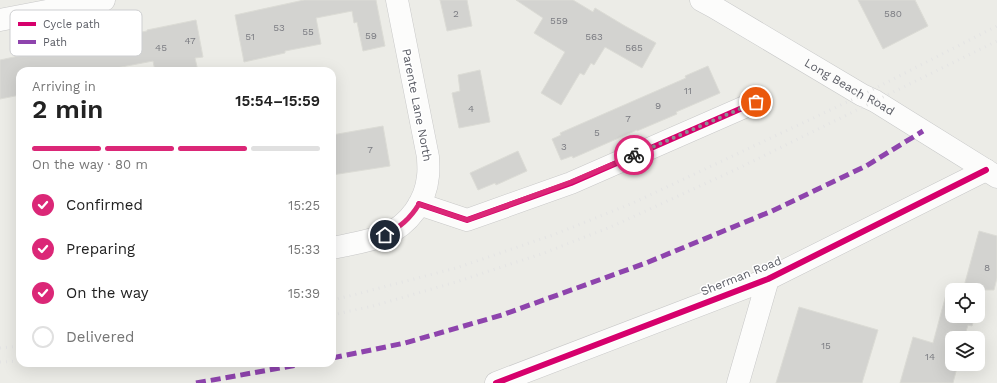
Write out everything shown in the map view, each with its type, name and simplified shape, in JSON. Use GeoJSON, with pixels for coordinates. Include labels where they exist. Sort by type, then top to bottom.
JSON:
{"type":"FeatureCollection","features":[{"type":"Feature","properties":{"kind":"street"},"geometry":{"type":"LineString","coordinates":[[52,10],[104,0]]}},
{"type":"Feature","properties":{"kind":"street","name":"Parente Lane North"},"geometry":{"type":"LineString","coordinates":[[336,247],[385,235],[398,228],[408,220],[419,204],[428,176],[428,157],[397,0]]}},
{"type":"Feature","properties":{"kind":"street","name":"Long Beach Road"},"geometry":{"type":"LineString","coordinates":[[715,2],[862,95],[875,101],[992,173]]}},
{"type":"Feature","properties":{"kind":"street"},"geometry":{"type":"LineString","coordinates":[[0,20],[10,18]]}},
{"type":"Feature","properties":{"kind":"street"},"geometry":{"type":"LineString","coordinates":[[419,204],[467,220],[571,182],[756,102]]}},
{"type":"Feature","properties":{"kind":"street","name":"Sherman Road"},"geometry":{"type":"LineString","coordinates":[[496,383],[768,279],[992,173]]}},
{"type":"Feature","properties":{"kind":"street"},"geometry":{"type":"LineString","coordinates":[[738,383],[768,279]]}},
{"type":"Feature","properties":{"kind":"building"},"geometry":{"type":"Polygon","coordinates":[[[304,0],[376,0],[385,46],[363,51],[357,22],[354,23],[352,11],[316,18],[321,44],[285,51],[285,53],[244,62],[235,15],[304,0]]]}},
{"type":"Feature","properties":{"kind":"building"},"geometry":{"type":"Polygon","coordinates":[[[440,0],[467,0],[472,26],[447,31],[440,0]]]}},
{"type":"Feature","properties":{"kind":"building"},"geometry":{"type":"Polygon","coordinates":[[[516,0],[573,0],[593,12],[595,8],[656,43],[642,68],[605,47],[594,65],[591,63],[584,75],[580,73],[561,105],[541,93],[565,52],[534,33],[543,18],[516,0]]]}},
{"type":"Feature","properties":{"kind":"building"},"geometry":{"type":"Polygon","coordinates":[[[858,0],[915,0],[928,26],[883,49],[858,0]]]}},
{"type":"Feature","properties":{"kind":"building"},"geometry":{"type":"Polygon","coordinates":[[[196,20],[203,57],[195,58],[197,67],[154,67],[153,61],[121,67],[16,67],[16,96],[0,99],[0,60],[19,56],[142,56],[142,32],[196,20]]]}},
{"type":"Feature","properties":{"kind":"building"},"geometry":{"type":"Polygon","coordinates":[[[708,66],[720,93],[676,112],[677,114],[573,158],[572,156],[561,160],[552,139],[561,135],[560,133],[686,78],[685,76],[708,66]]]}},
{"type":"Feature","properties":{"kind":"building"},"geometry":{"type":"Polygon","coordinates":[[[480,70],[490,122],[459,128],[452,93],[460,91],[458,75],[480,70]]]}},
{"type":"Feature","properties":{"kind":"building"},"geometry":{"type":"Polygon","coordinates":[[[383,126],[390,166],[336,174],[336,134],[383,126]]]}},
{"type":"Feature","properties":{"kind":"building"},"geometry":{"type":"Polygon","coordinates":[[[518,151],[527,171],[496,185],[495,183],[478,190],[470,173],[518,151]]]}},
{"type":"Feature","properties":{"kind":"building"},"geometry":{"type":"Polygon","coordinates":[[[979,231],[997,236],[997,278],[994,290],[985,290],[985,283],[965,283],[979,231]]]}},
{"type":"Feature","properties":{"kind":"building"},"geometry":{"type":"Polygon","coordinates":[[[945,298],[945,323],[973,323],[972,326],[968,325],[966,331],[945,331],[945,371],[956,371],[953,383],[900,383],[913,337],[933,343],[945,298]]]}},
{"type":"Feature","properties":{"kind":"building"},"geometry":{"type":"Polygon","coordinates":[[[799,307],[878,330],[862,383],[776,383],[799,307]]]}},
{"type":"Feature","properties":{"kind":"railway"},"geometry":{"type":"LineString","coordinates":[[336,299],[456,268],[553,235],[633,203],[862,95],[997,26]]}},
{"type":"Feature","properties":{"kind":"railway"},"geometry":{"type":"LineString","coordinates":[[336,314],[373,306],[456,282],[544,253],[613,226],[737,169],[997,41]]}},
{"type":"Feature","properties":{"kind":"railway"},"geometry":{"type":"LineString","coordinates":[[0,348],[16,346]]}},
{"type":"Feature","properties":{"kind":"railway"},"geometry":{"type":"LineString","coordinates":[[0,362],[16,361]]}},
{"type":"Feature","properties":{"kind":"marked path"},"geometry":{"type":"LineString","coordinates":[[336,357],[405,343],[502,315],[646,263],[772,211],[866,166],[923,131]]}},
{"type":"Feature","properties":{"kind":"marked path"},"geometry":{"type":"LineString","coordinates":[[196,383],[286,367]]}},
{"type":"Feature","properties":{"kind":"cycle path"},"geometry":{"type":"LineString","coordinates":[[419,204],[467,220],[571,183],[756,102]]}},
{"type":"Feature","properties":{"kind":"cycle path"},"geometry":{"type":"LineString","coordinates":[[496,383],[768,279],[986,170]]}},
{"type":"Feature","properties":{"kind":"way so far"},"geometry":{"type":"LineString","coordinates":[[634,155],[756,102]]}},
{"type":"Feature","properties":{"kind":"route"},"geometry":{"type":"LineString","coordinates":[[385,235],[398,228],[408,220],[419,204],[467,220],[571,182],[634,155]]}}]}
